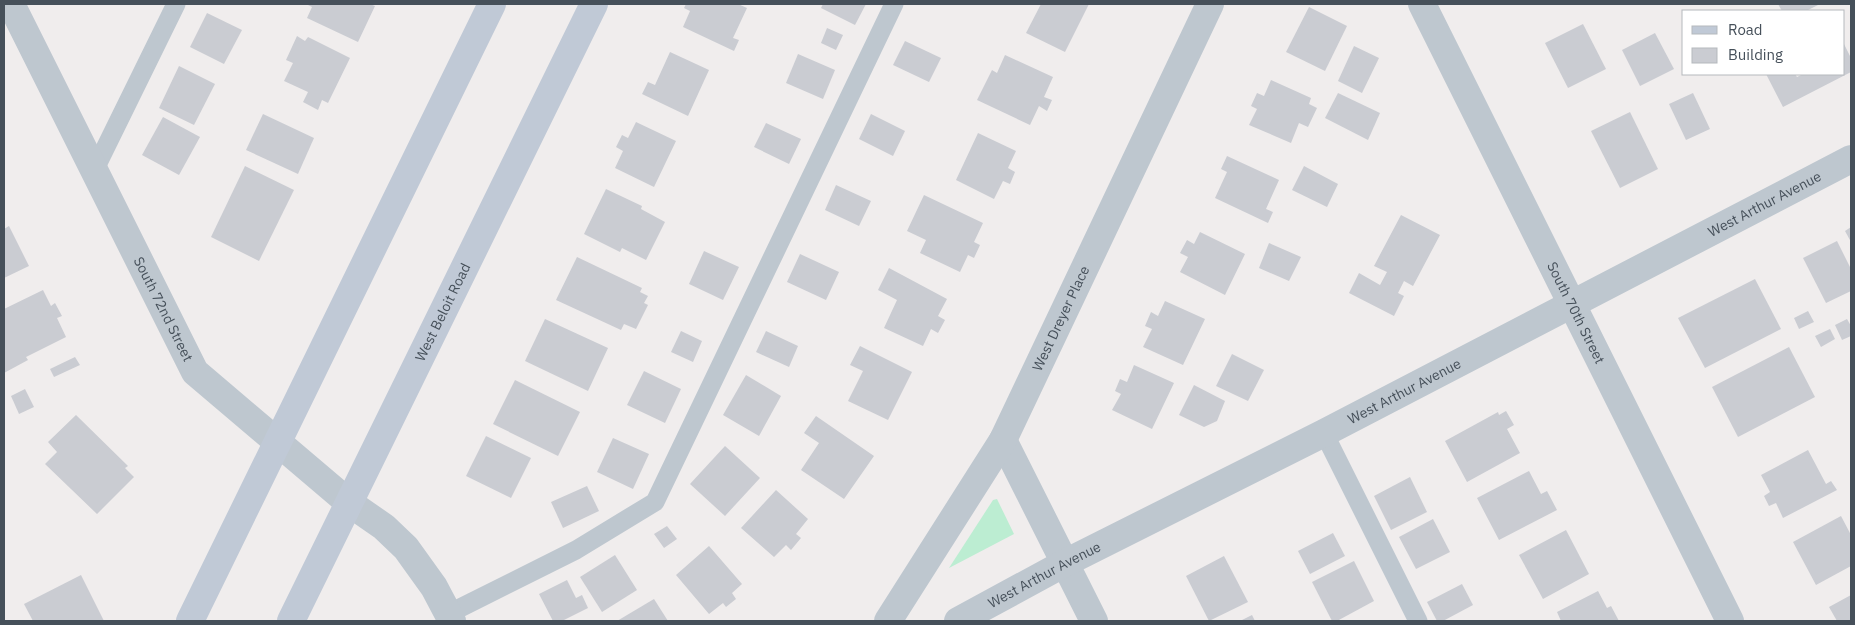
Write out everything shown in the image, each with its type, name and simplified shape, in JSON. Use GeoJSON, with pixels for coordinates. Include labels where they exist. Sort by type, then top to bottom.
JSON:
{"type":"FeatureCollection","features":[{"type":"Feature","properties":{"kind":"main road"},"geometry":{"type":"LineString","coordinates":[[190,621],[280,442],[492,4]]}},
{"type":"Feature","properties":{"kind":"main road","name":"West Beloit Road"},"geometry":{"type":"LineString","coordinates":[[290,621],[594,4]]}},
{"type":"Feature","properties":{"kind":"street","name":"South 72nd Street"},"geometry":{"type":"LineString","coordinates":[[11,4],[195,372],[280,442],[348,502],[384,527],[406,548],[434,587],[450,617]]}},
{"type":"Feature","properties":{"kind":"street","name":"West Dreyer Place"},"geometry":{"type":"LineString","coordinates":[[888,621],[1003,440],[1210,4]]}},
{"type":"Feature","properties":{"kind":"street","name":"South 70th Street"},"geometry":{"type":"LineString","coordinates":[[1422,4],[1730,621]]}},
{"type":"Feature","properties":{"kind":"street","name":"West Arthur Avenue"},"geometry":{"type":"LineString","coordinates":[[958,621],[1066,563],[1324,433],[1851,160]]}},
{"type":"Feature","properties":{"kind":"street"},"geometry":{"type":"LineString","coordinates":[[1003,440],[1094,621]]}},
{"type":"Feature","properties":{"kind":"lane"},"geometry":{"type":"LineString","coordinates":[[94,171],[176,4]]}},
{"type":"Feature","properties":{"kind":"lane"},"geometry":{"type":"LineString","coordinates":[[450,617],[576,550],[655,502],[894,4]]}},
{"type":"Feature","properties":{"kind":"lane"},"geometry":{"type":"LineString","coordinates":[[1324,433],[1418,621]]}},
{"type":"Feature","properties":{"kind":"green space"},"geometry":{"type":"Polygon","coordinates":[[[997,499],[1014,534],[949,568],[993,500],[997,499]]]}},
{"type":"Feature","properties":{"kind":"building"},"geometry":{"type":"Polygon","coordinates":[[[306,4],[370,4],[375,6],[358,42],[307,18],[312,7],[306,4]]]}},
{"type":"Feature","properties":{"kind":"building"},"geometry":{"type":"Polygon","coordinates":[[[686,4],[738,4],[747,8],[733,38],[739,40],[734,51],[683,27],[690,11],[684,8],[686,4]]]}},
{"type":"Feature","properties":{"kind":"building"},"geometry":{"type":"Polygon","coordinates":[[[823,4],[866,4],[855,25],[821,8],[823,4]]]}},
{"type":"Feature","properties":{"kind":"building"},"geometry":{"type":"Polygon","coordinates":[[[1041,4],[1089,4],[1065,52],[1026,33],[1041,4]]]}},
{"type":"Feature","properties":{"kind":"building"},"geometry":{"type":"Polygon","coordinates":[[[1778,4],[1820,4],[1808,10],[1781,10],[1778,4]]]}},
{"type":"Feature","properties":{"kind":"building"},"geometry":{"type":"Polygon","coordinates":[[[1309,7],[1347,26],[1325,71],[1286,52],[1309,7]]]}},
{"type":"Feature","properties":{"kind":"building"},"geometry":{"type":"Polygon","coordinates":[[[207,13],[242,30],[224,64],[190,47],[207,13]]]}},
{"type":"Feature","properties":{"kind":"building"},"geometry":{"type":"Polygon","coordinates":[[[1583,24],[1606,69],[1568,88],[1545,43],[1583,24]]]}},
{"type":"Feature","properties":{"kind":"building"},"geometry":{"type":"Polygon","coordinates":[[[827,28],[843,35],[836,50],[821,43],[827,28]]]}},
{"type":"Feature","properties":{"kind":"building"},"geometry":{"type":"Polygon","coordinates":[[[1655,33],[1674,69],[1640,86],[1622,50],[1655,33]]]}},
{"type":"Feature","properties":{"kind":"building"},"geometry":{"type":"Polygon","coordinates":[[[297,36],[305,41],[308,37],[350,58],[328,103],[322,100],[318,110],[303,102],[308,92],[284,81],[293,63],[286,60],[297,36]]]}},
{"type":"Feature","properties":{"kind":"building"},"geometry":{"type":"Polygon","coordinates":[[[905,41],[941,58],[929,82],[893,65],[905,41]]]}},
{"type":"Feature","properties":{"kind":"building"},"geometry":{"type":"Polygon","coordinates":[[[1354,46],[1379,58],[1362,93],[1338,81],[1354,46]]]}},
{"type":"Feature","properties":{"kind":"building"},"geometry":{"type":"Polygon","coordinates":[[[1845,46],[1851,58],[1851,72],[1783,107],[1767,75],[1796,75],[1797,77],[1801,75],[1845,75],[1845,46]]]}},
{"type":"Feature","properties":{"kind":"building"},"geometry":{"type":"Polygon","coordinates":[[[670,52],[709,70],[688,116],[642,94],[648,82],[655,85],[670,52]]]}},
{"type":"Feature","properties":{"kind":"building"},"geometry":{"type":"Polygon","coordinates":[[[798,54],[835,70],[823,99],[786,83],[798,54]]]}},
{"type":"Feature","properties":{"kind":"building"},"geometry":{"type":"Polygon","coordinates":[[[1005,55],[1053,77],[1044,97],[1052,100],[1047,111],[1039,106],[1030,125],[977,100],[992,70],[997,73],[1005,55]]]}},
{"type":"Feature","properties":{"kind":"building"},"geometry":{"type":"Polygon","coordinates":[[[179,66],[215,84],[194,125],[159,108],[179,66]]]}},
{"type":"Feature","properties":{"kind":"building"},"geometry":{"type":"Polygon","coordinates":[[[1271,80],[1311,98],[1309,104],[1317,108],[1308,127],[1299,123],[1291,143],[1249,125],[1257,109],[1251,106],[1257,93],[1264,96],[1271,80]]]}},
{"type":"Feature","properties":{"kind":"building"},"geometry":{"type":"Polygon","coordinates":[[[1338,93],[1380,113],[1368,140],[1325,118],[1338,93]]]}},
{"type":"Feature","properties":{"kind":"building"},"geometry":{"type":"Polygon","coordinates":[[[1693,93],[1710,129],[1686,140],[1669,104],[1693,93]]]}},
{"type":"Feature","properties":{"kind":"building"},"geometry":{"type":"Polygon","coordinates":[[[1630,112],[1658,169],[1620,188],[1591,131],[1630,112]]]}},
{"type":"Feature","properties":{"kind":"building"},"geometry":{"type":"Polygon","coordinates":[[[263,114],[314,138],[298,174],[246,150],[263,114]]]}},
{"type":"Feature","properties":{"kind":"building"},"geometry":{"type":"Polygon","coordinates":[[[871,114],[905,131],[893,156],[859,139],[871,114]]]}},
{"type":"Feature","properties":{"kind":"building"},"geometry":{"type":"Polygon","coordinates":[[[163,117],[200,137],[179,175],[142,155],[163,117]]]}},
{"type":"Feature","properties":{"kind":"building"},"geometry":{"type":"Polygon","coordinates":[[[636,122],[676,141],[654,187],[615,168],[623,151],[616,147],[622,135],[628,138],[636,122]]]}},
{"type":"Feature","properties":{"kind":"building"},"geometry":{"type":"Polygon","coordinates":[[[766,123],[801,139],[789,164],[754,147],[766,123]]]}},
{"type":"Feature","properties":{"kind":"building"},"geometry":{"type":"Polygon","coordinates":[[[978,133],[1016,151],[1008,168],[1015,172],[1010,184],[1003,181],[994,199],[956,180],[978,133]]]}},
{"type":"Feature","properties":{"kind":"building"},"geometry":{"type":"Polygon","coordinates":[[[1227,156],[1279,180],[1266,209],[1273,212],[1268,223],[1215,198],[1227,172],[1221,169],[1227,156]]]}},
{"type":"Feature","properties":{"kind":"building"},"geometry":{"type":"Polygon","coordinates":[[[245,166],[294,190],[259,261],[211,237],[245,166]]]}},
{"type":"Feature","properties":{"kind":"building"},"geometry":{"type":"Polygon","coordinates":[[[1304,166],[1338,184],[1327,207],[1292,190],[1304,166]]]}},
{"type":"Feature","properties":{"kind":"building"},"geometry":{"type":"Polygon","coordinates":[[[836,185],[871,201],[859,226],[825,210],[836,185]]]}},
{"type":"Feature","properties":{"kind":"building"},"geometry":{"type":"Polygon","coordinates":[[[606,189],[642,206],[641,209],[665,222],[646,260],[622,248],[620,252],[584,234],[606,189]]]}},
{"type":"Feature","properties":{"kind":"building"},"geometry":{"type":"Polygon","coordinates":[[[924,195],[983,223],[974,242],[980,245],[974,258],[968,255],[960,272],[920,253],[926,240],[907,231],[924,195]]]}},
{"type":"Feature","properties":{"kind":"building"},"geometry":{"type":"Polygon","coordinates":[[[1401,215],[1440,235],[1413,286],[1404,281],[1398,293],[1404,296],[1394,316],[1349,293],[1359,273],[1380,285],[1387,272],[1374,266],[1401,215]]]}},
{"type":"Feature","properties":{"kind":"building"},"geometry":{"type":"Polygon","coordinates":[[[9,226],[29,266],[4,278],[4,229],[9,226]]]}},
{"type":"Feature","properties":{"kind":"building"},"geometry":{"type":"Polygon","coordinates":[[[1851,227],[1851,242],[1845,231],[1851,227]]]}},
{"type":"Feature","properties":{"kind":"building"},"geometry":{"type":"Polygon","coordinates":[[[1200,232],[1245,254],[1225,295],[1180,272],[1188,257],[1180,253],[1187,240],[1194,244],[1200,232]]]}},
{"type":"Feature","properties":{"kind":"building"},"geometry":{"type":"Polygon","coordinates":[[[1837,241],[1851,269],[1851,291],[1826,303],[1803,258],[1837,241]]]}},
{"type":"Feature","properties":{"kind":"building"},"geometry":{"type":"Polygon","coordinates":[[[1269,243],[1301,257],[1289,281],[1259,268],[1269,243]]]}},
{"type":"Feature","properties":{"kind":"building"},"geometry":{"type":"Polygon","coordinates":[[[704,251],[739,267],[723,300],[689,284],[704,251]]]}},
{"type":"Feature","properties":{"kind":"building"},"geometry":{"type":"Polygon","coordinates":[[[800,254],[839,272],[826,300],[787,282],[800,254]]]}},
{"type":"Feature","properties":{"kind":"building"},"geometry":{"type":"Polygon","coordinates":[[[577,257],[642,288],[640,292],[648,296],[644,303],[648,305],[636,329],[624,324],[621,330],[556,300],[577,257]]]}},
{"type":"Feature","properties":{"kind":"building"},"geometry":{"type":"Polygon","coordinates":[[[889,268],[947,299],[938,316],[945,320],[938,333],[931,329],[923,346],[884,328],[897,300],[878,290],[889,268]]]}},
{"type":"Feature","properties":{"kind":"building"},"geometry":{"type":"Polygon","coordinates":[[[1755,279],[1781,329],[1705,368],[1678,318],[1755,279]]]}},
{"type":"Feature","properties":{"kind":"building"},"geometry":{"type":"Polygon","coordinates":[[[43,290],[51,306],[55,303],[62,316],[57,318],[66,337],[26,357],[28,360],[4,373],[4,309],[43,290]]]}},
{"type":"Feature","properties":{"kind":"building"},"geometry":{"type":"Polygon","coordinates":[[[1165,301],[1205,319],[1183,365],[1143,347],[1152,329],[1145,326],[1151,312],[1158,316],[1165,301]]]}},
{"type":"Feature","properties":{"kind":"building"},"geometry":{"type":"Polygon","coordinates":[[[1808,311],[1814,322],[1799,329],[1794,318],[1808,311]]]}},
{"type":"Feature","properties":{"kind":"building"},"geometry":{"type":"Polygon","coordinates":[[[545,319],[608,348],[588,391],[525,361],[545,319]]]}},
{"type":"Feature","properties":{"kind":"building"},"geometry":{"type":"Polygon","coordinates":[[[1847,319],[1851,326],[1851,336],[1842,340],[1835,325],[1847,319]]]}},
{"type":"Feature","properties":{"kind":"building"},"geometry":{"type":"Polygon","coordinates":[[[1830,329],[1835,339],[1821,347],[1815,336],[1830,329]]]}},
{"type":"Feature","properties":{"kind":"building"},"geometry":{"type":"Polygon","coordinates":[[[681,331],[702,341],[693,362],[671,352],[681,331]]]}},
{"type":"Feature","properties":{"kind":"building"},"geometry":{"type":"Polygon","coordinates":[[[766,331],[798,346],[789,367],[756,352],[766,331]]]}},
{"type":"Feature","properties":{"kind":"building"},"geometry":{"type":"Polygon","coordinates":[[[860,346],[912,372],[888,420],[848,401],[863,371],[850,365],[860,346]]]}},
{"type":"Feature","properties":{"kind":"building"},"geometry":{"type":"Polygon","coordinates":[[[1789,347],[1815,397],[1738,437],[1712,387],[1789,347]]]}},
{"type":"Feature","properties":{"kind":"building"},"geometry":{"type":"Polygon","coordinates":[[[1232,354],[1264,370],[1248,401],[1216,386],[1232,354]]]}},
{"type":"Feature","properties":{"kind":"building"},"geometry":{"type":"Polygon","coordinates":[[[75,357],[80,365],[54,377],[50,369],[75,357]]]}},
{"type":"Feature","properties":{"kind":"building"},"geometry":{"type":"Polygon","coordinates":[[[1134,365],[1174,383],[1152,429],[1112,410],[1121,394],[1115,391],[1120,379],[1127,382],[1134,365]]]}},
{"type":"Feature","properties":{"kind":"building"},"geometry":{"type":"Polygon","coordinates":[[[644,371],[681,389],[665,423],[627,405],[644,371]]]}},
{"type":"Feature","properties":{"kind":"building"},"geometry":{"type":"Polygon","coordinates":[[[746,375],[781,396],[759,436],[723,415],[746,375]]]}},
{"type":"Feature","properties":{"kind":"building"},"geometry":{"type":"Polygon","coordinates":[[[515,380],[580,412],[558,456],[493,424],[515,380]]]}},
{"type":"Feature","properties":{"kind":"building"},"geometry":{"type":"Polygon","coordinates":[[[1194,385],[1225,401],[1217,421],[1204,427],[1179,415],[1194,385]]]}},
{"type":"Feature","properties":{"kind":"building"},"geometry":{"type":"Polygon","coordinates":[[[25,389],[34,407],[19,414],[11,396],[25,389]]]}},
{"type":"Feature","properties":{"kind":"building"},"geometry":{"type":"Polygon","coordinates":[[[1506,411],[1514,425],[1507,429],[1520,453],[1467,482],[1445,441],[1498,412],[1499,415],[1506,411]]]}},
{"type":"Feature","properties":{"kind":"building"},"geometry":{"type":"Polygon","coordinates":[[[76,415],[128,466],[125,468],[134,477],[97,514],[45,464],[57,452],[48,442],[76,415]]]}},
{"type":"Feature","properties":{"kind":"building"},"geometry":{"type":"Polygon","coordinates":[[[816,416],[874,456],[844,499],[801,470],[819,443],[804,433],[816,416]]]}},
{"type":"Feature","properties":{"kind":"building"},"geometry":{"type":"Polygon","coordinates":[[[486,436],[531,458],[511,498],[466,476],[486,436]]]}},
{"type":"Feature","properties":{"kind":"building"},"geometry":{"type":"Polygon","coordinates":[[[613,438],[649,454],[633,489],[597,472],[613,438]]]}},
{"type":"Feature","properties":{"kind":"building"},"geometry":{"type":"Polygon","coordinates":[[[725,446],[760,478],[725,516],[690,484],[725,446]]]}},
{"type":"Feature","properties":{"kind":"building"},"geometry":{"type":"Polygon","coordinates":[[[1808,450],[1826,484],[1831,481],[1837,490],[1783,518],[1776,503],[1769,506],[1764,496],[1770,492],[1761,475],[1808,450]]]}},
{"type":"Feature","properties":{"kind":"building"},"geometry":{"type":"Polygon","coordinates":[[[1529,471],[1541,494],[1547,491],[1557,510],[1499,540],[1477,498],[1529,471]]]}},
{"type":"Feature","properties":{"kind":"building"},"geometry":{"type":"Polygon","coordinates":[[[1410,477],[1427,512],[1391,530],[1374,496],[1410,477]]]}},
{"type":"Feature","properties":{"kind":"building"},"geometry":{"type":"Polygon","coordinates":[[[587,486],[599,511],[563,528],[551,502],[587,486]]]}},
{"type":"Feature","properties":{"kind":"building"},"geometry":{"type":"Polygon","coordinates":[[[776,490],[808,519],[796,534],[801,538],[791,550],[786,545],[774,557],[741,528],[776,490]]]}},
{"type":"Feature","properties":{"kind":"building"},"geometry":{"type":"Polygon","coordinates":[[[1841,516],[1851,535],[1851,566],[1816,585],[1793,542],[1841,516]]]}},
{"type":"Feature","properties":{"kind":"building"},"geometry":{"type":"Polygon","coordinates":[[[1433,519],[1450,552],[1416,569],[1399,537],[1433,519]]]}},
{"type":"Feature","properties":{"kind":"building"},"geometry":{"type":"Polygon","coordinates":[[[667,526],[677,539],[664,548],[654,534],[667,526]]]}},
{"type":"Feature","properties":{"kind":"building"},"geometry":{"type":"Polygon","coordinates":[[[1566,530],[1589,574],[1543,599],[1519,555],[1566,530]]]}},
{"type":"Feature","properties":{"kind":"building"},"geometry":{"type":"Polygon","coordinates":[[[1333,533],[1345,556],[1310,574],[1298,551],[1333,533]]]}},
{"type":"Feature","properties":{"kind":"building"},"geometry":{"type":"Polygon","coordinates":[[[709,546],[742,584],[732,593],[736,599],[726,607],[723,603],[709,614],[676,575],[709,546]]]}},
{"type":"Feature","properties":{"kind":"building"},"geometry":{"type":"Polygon","coordinates":[[[615,555],[637,590],[602,612],[580,577],[615,555]]]}},
{"type":"Feature","properties":{"kind":"building"},"geometry":{"type":"Polygon","coordinates":[[[1224,556],[1248,602],[1209,621],[1186,576],[1224,556]]]}},
{"type":"Feature","properties":{"kind":"building"},"geometry":{"type":"Polygon","coordinates":[[[1354,561],[1374,601],[1337,621],[1332,621],[1312,582],[1354,561]]]}},
{"type":"Feature","properties":{"kind":"building"},"geometry":{"type":"Polygon","coordinates":[[[81,575],[104,621],[33,621],[24,604],[81,575]]]}},
{"type":"Feature","properties":{"kind":"building"},"geometry":{"type":"Polygon","coordinates":[[[567,580],[576,598],[582,595],[588,608],[562,621],[553,621],[539,594],[567,580]]]}},
{"type":"Feature","properties":{"kind":"building"},"geometry":{"type":"Polygon","coordinates":[[[1462,584],[1473,605],[1443,621],[1437,621],[1427,602],[1462,584]]]}},
{"type":"Feature","properties":{"kind":"building"},"geometry":{"type":"Polygon","coordinates":[[[1598,591],[1607,608],[1611,606],[1619,621],[1561,621],[1557,612],[1598,591]]]}},
{"type":"Feature","properties":{"kind":"building"},"geometry":{"type":"Polygon","coordinates":[[[1851,595],[1851,621],[1837,621],[1829,607],[1851,595]]]}},
{"type":"Feature","properties":{"kind":"building"},"geometry":{"type":"Polygon","coordinates":[[[654,599],[668,621],[617,621],[654,599]]]}},
{"type":"Feature","properties":{"kind":"building"},"geometry":{"type":"Polygon","coordinates":[[[1252,615],[1255,621],[1240,621],[1252,615]]]}}]}
